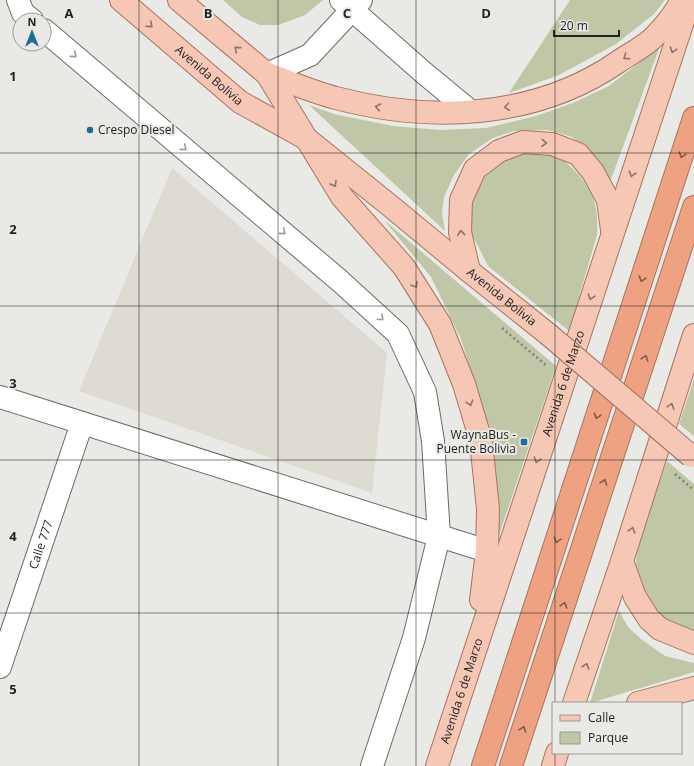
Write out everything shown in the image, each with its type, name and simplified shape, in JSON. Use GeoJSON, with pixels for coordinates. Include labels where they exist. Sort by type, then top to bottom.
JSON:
{"type":"FeatureCollection","features":[{"type":"Feature","properties":{"kind":"highway"},"geometry":{"type":"LineString","coordinates":[[483,766],[694,118]]}},
{"type":"Feature","properties":{"kind":"highway"},"geometry":{"type":"LineString","coordinates":[[511,766],[694,207]]}},
{"type":"Feature","properties":{"kind":"main road","name":"Avenida Bolivia"},"geometry":{"type":"LineString","coordinates":[[121,0],[240,102],[307,139],[548,334],[693,457]]}},
{"type":"Feature","properties":{"kind":"main road","name":"Avenida Bolivia"},"geometry":{"type":"LineString","coordinates":[[179,0],[267,74],[307,139]]}},
{"type":"Feature","properties":{"kind":"main road"},"geometry":{"type":"LineString","coordinates":[[267,74],[335,98],[394,110],[440,114],[518,106],[563,92],[604,71],[654,37],[676,10],[682,0]]}},
{"type":"Feature","properties":{"kind":"main road","name":"Avenida 6 de Marzo"},"geometry":{"type":"LineString","coordinates":[[437,766],[690,0]]}},
{"type":"Feature","properties":{"kind":"main road"},"geometry":{"type":"LineString","coordinates":[[307,139],[342,196],[404,267],[440,324],[464,384],[481,441],[488,509],[487,551],[475,648]]}},
{"type":"Feature","properties":{"kind":"main road"},"geometry":{"type":"LineString","coordinates":[[469,271],[460,232],[461,200],[475,169],[499,151],[523,142],[552,144],[578,154],[593,172],[608,200],[612,234]]}},
{"type":"Feature","properties":{"kind":"main road"},"geometry":{"type":"LineString","coordinates":[[574,702],[622,562],[694,335]]}},
{"type":"Feature","properties":{"kind":"main road"},"geometry":{"type":"LineString","coordinates":[[622,562],[635,597],[649,619],[660,629],[694,643]]}},
{"type":"Feature","properties":{"kind":"main road"},"geometry":{"type":"LineString","coordinates":[[642,702],[694,688]]}},
{"type":"Feature","properties":{"kind":"main road"},"geometry":{"type":"LineString","coordinates":[[553,766],[557,754]]}},
{"type":"Feature","properties":{"kind":"street"},"geometry":{"type":"LineString","coordinates":[[18,0],[23,12]]}},
{"type":"Feature","properties":{"kind":"street"},"geometry":{"type":"LineString","coordinates":[[267,74],[310,55],[352,3],[424,73],[470,111]]}},
{"type":"Feature","properties":{"kind":"street"},"geometry":{"type":"LineString","coordinates":[[52,37],[340,281],[398,334],[425,392],[433,441],[438,536],[414,638],[372,766]]}},
{"type":"Feature","properties":{"kind":"street"},"geometry":{"type":"LineString","coordinates":[[0,397],[487,551]]}},
{"type":"Feature","properties":{"kind":"street","name":"Calle 777"},"geometry":{"type":"LineString","coordinates":[[0,667],[82,423]]}},
{"type":"Feature","properties":{"kind":"path"},"geometry":{"type":"LineString","coordinates":[[502,328],[533,355]]}},
{"type":"Feature","properties":{"kind":"path"},"geometry":{"type":"LineString","coordinates":[[676,474],[694,490]]}},
{"type":"Feature","properties":{"kind":"shaded area"},"geometry":{"type":"Polygon","coordinates":[[[172,168],[387,353],[372,493],[79,391],[172,168]]]}},
{"type":"Feature","properties":{"kind":"green space"},"geometry":{"type":"Polygon","coordinates":[[[223,0],[323,0],[305,15],[278,25],[260,25],[242,17],[223,0]]]}},
{"type":"Feature","properties":{"kind":"green space"},"geometry":{"type":"Polygon","coordinates":[[[570,0],[665,0],[654,14],[616,44],[559,75],[509,93],[570,0]]]}},
{"type":"Feature","properties":{"kind":"green space"},"geometry":{"type":"Polygon","coordinates":[[[660,46],[610,182],[584,147],[572,137],[548,130],[514,131],[493,138],[469,154],[454,175],[444,197],[442,213],[445,231],[309,105],[334,114],[393,126],[440,130],[486,128],[536,116],[573,103],[609,86],[660,46]]]}},
{"type":"Feature","properties":{"kind":"green space"},"geometry":{"type":"Polygon","coordinates":[[[523,153],[549,154],[563,160],[585,183],[596,206],[597,235],[569,331],[488,266],[470,230],[471,200],[485,176],[501,162],[523,153]]]}},
{"type":"Feature","properties":{"kind":"green space"},"geometry":{"type":"Polygon","coordinates":[[[384,220],[556,366],[499,535],[492,439],[461,339],[431,277],[384,220]]]}},
{"type":"Feature","properties":{"kind":"green space"},"geometry":{"type":"Polygon","coordinates":[[[694,379],[694,436],[679,424],[694,379]]]}},
{"type":"Feature","properties":{"kind":"green space"},"geometry":{"type":"Polygon","coordinates":[[[667,461],[694,484],[694,630],[689,631],[665,619],[645,597],[636,567],[637,542],[667,461]]]}},
{"type":"Feature","properties":{"kind":"green space"},"geometry":{"type":"Polygon","coordinates":[[[619,611],[628,627],[641,639],[665,656],[694,663],[694,672],[590,702],[619,611]]]}},
{"type":"Feature","properties":{"kind":"place","name":"Crespo Diesel"},"geometry":{"type":"Point","coordinates":[90,130]}},
{"type":"Feature","properties":{"kind":"place","name":"WaynaBus - Puente Bolivia"},"geometry":{"type":"Point","coordinates":[524,442]}}]}
